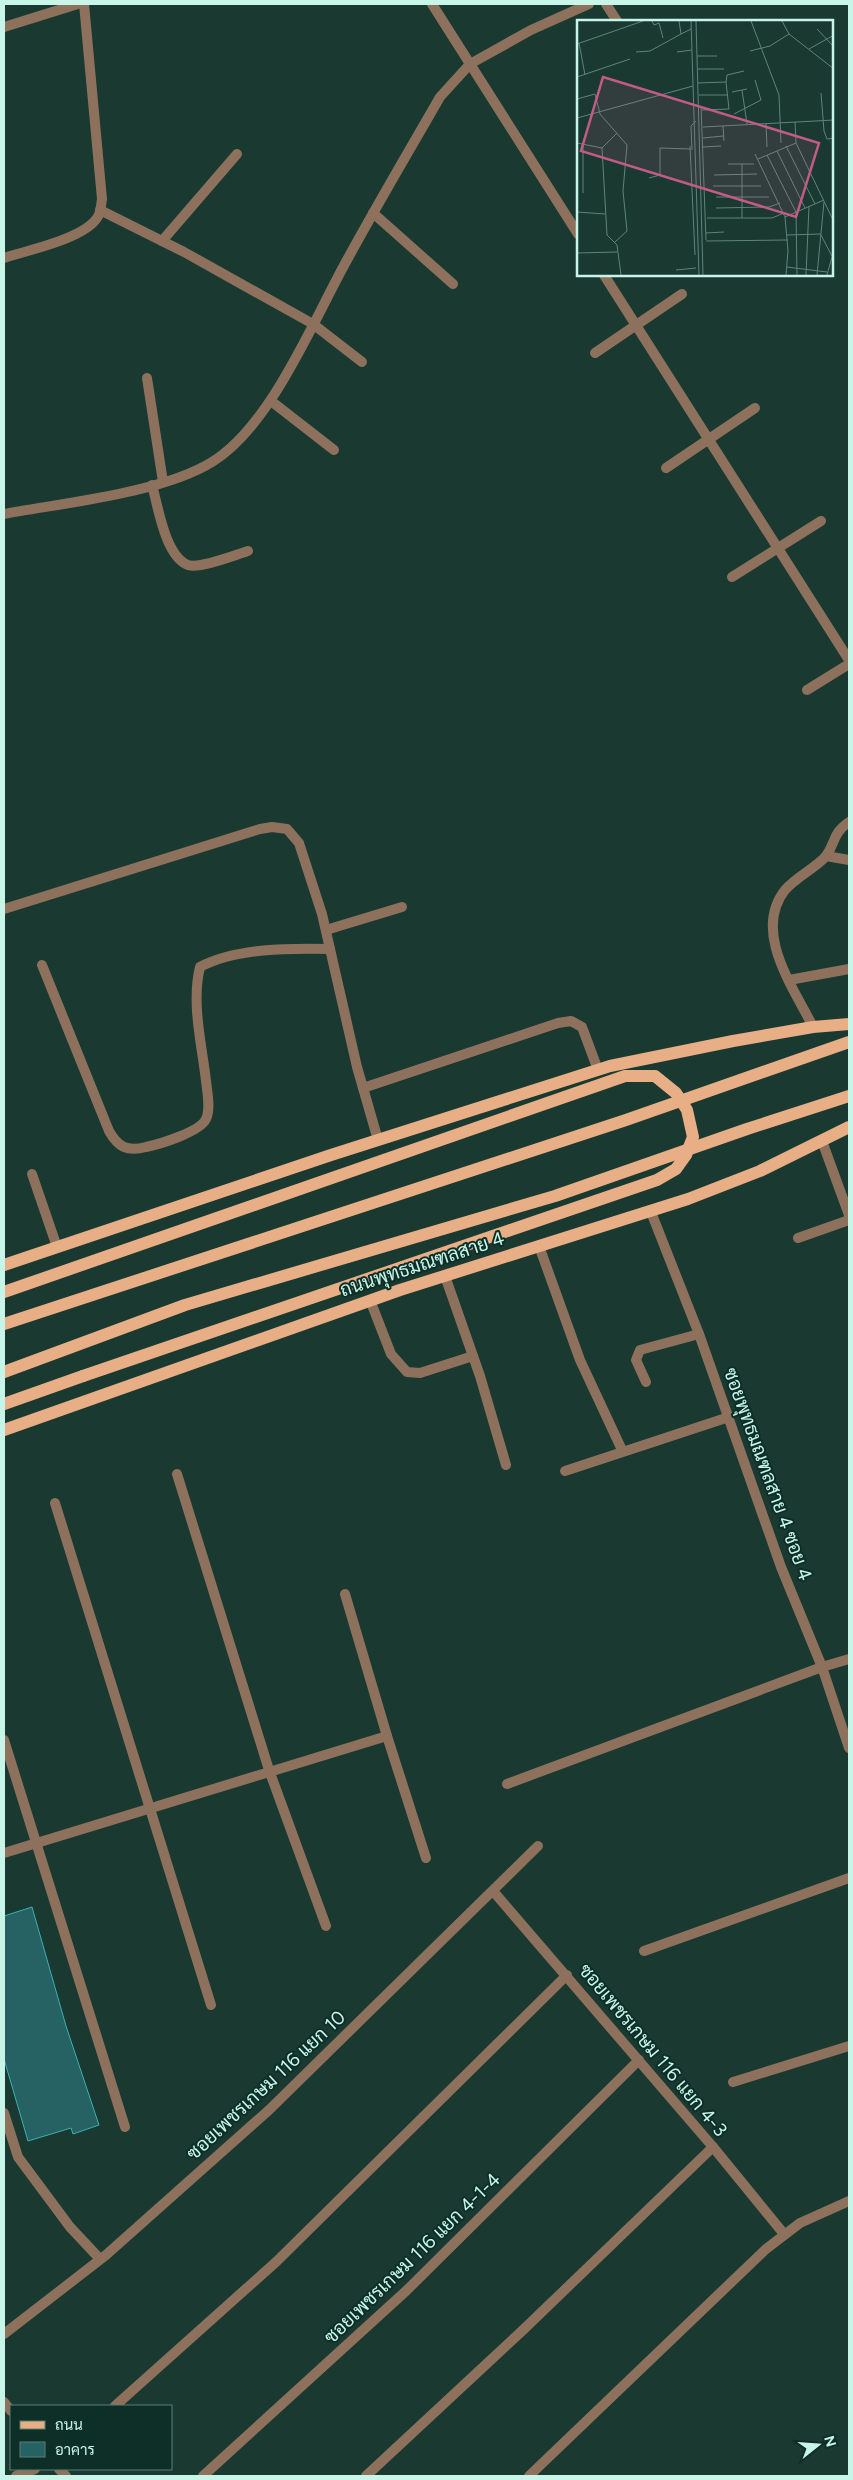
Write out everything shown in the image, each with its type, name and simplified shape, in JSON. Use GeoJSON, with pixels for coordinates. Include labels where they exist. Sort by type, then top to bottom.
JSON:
{"type":"FeatureCollection","features":[{"type":"Feature","properties":{"kind":"main road"},"geometry":{"type":"LineString","coordinates":[[4,1265],[378,1140],[598,1070],[734,1041],[814,1027],[849,1024]]}},
{"type":"Feature","properties":{"kind":"main road"},"geometry":{"type":"LineString","coordinates":[[4,1324],[626,1120],[849,1042]]}},
{"type":"Feature","properties":{"kind":"main road"},"geometry":{"type":"LineString","coordinates":[[4,1292],[626,1076],[654,1076],[676,1093],[687,1110],[693,1138],[676,1170],[657,1180],[4,1404]]}},
{"type":"Feature","properties":{"kind":"main road","name":"ถนนพุทธมณฑลสาย 4"},"geometry":{"type":"LineString","coordinates":[[4,1372],[186,1304],[555,1196],[747,1129],[849,1096]]}},
{"type":"Feature","properties":{"kind":"main road","name":"ถนนพุทธมณฑลสาย 4"},"geometry":{"type":"LineString","coordinates":[[4,1430],[370,1300],[652,1212],[760,1171],[849,1127]]}},
{"type":"Feature","properties":{"kind":"street"},"geometry":{"type":"LineString","coordinates":[[4,27],[78,4]]}},
{"type":"Feature","properties":{"kind":"street"},"geometry":{"type":"LineString","coordinates":[[4,258],[71,236],[91,225],[100,210],[102,192],[84,4]]}},
{"type":"Feature","properties":{"kind":"street"},"geometry":{"type":"LineString","coordinates":[[432,4],[577,232]]}},
{"type":"Feature","properties":{"kind":"street"},"geometry":{"type":"LineString","coordinates":[[4,514],[123,492],[178,478],[212,462],[242,437],[271,401],[373,212],[440,97],[470,64],[531,30],[589,4]]}},
{"type":"Feature","properties":{"kind":"street"},"geometry":{"type":"LineString","coordinates":[[606,4],[616,20]]}},
{"type":"Feature","properties":{"kind":"street"},"geometry":{"type":"LineString","coordinates":[[162,241],[237,154]]}},
{"type":"Feature","properties":{"kind":"street"},"geometry":{"type":"LineString","coordinates":[[100,210],[162,241],[313,324],[362,362]]}},
{"type":"Feature","properties":{"kind":"street"},"geometry":{"type":"LineString","coordinates":[[373,212],[453,284]]}},
{"type":"Feature","properties":{"kind":"street"},"geometry":{"type":"LineString","coordinates":[[605,276],[779,547],[849,660]]}},
{"type":"Feature","properties":{"kind":"street"},"geometry":{"type":"LineString","coordinates":[[595,353],[682,294]]}},
{"type":"Feature","properties":{"kind":"street"},"geometry":{"type":"LineString","coordinates":[[147,378],[163,482]]}},
{"type":"Feature","properties":{"kind":"street"},"geometry":{"type":"LineString","coordinates":[[271,401],[334,450]]}},
{"type":"Feature","properties":{"kind":"street"},"geometry":{"type":"LineString","coordinates":[[666,468],[755,408]]}},
{"type":"Feature","properties":{"kind":"street"},"geometry":{"type":"LineString","coordinates":[[152,485],[168,542],[175,554],[188,565],[202,565],[248,551]]}},
{"type":"Feature","properties":{"kind":"street"},"geometry":{"type":"LineString","coordinates":[[732,577],[821,521]]}},
{"type":"Feature","properties":{"kind":"street"},"geometry":{"type":"LineString","coordinates":[[807,690],[849,664]]}},
{"type":"Feature","properties":{"kind":"street"},"geometry":{"type":"LineString","coordinates":[[814,1027],[776,951],[773,926],[776,902],[801,874],[826,856],[835,835],[849,822]]}},
{"type":"Feature","properties":{"kind":"street"},"geometry":{"type":"LineString","coordinates":[[4,909],[272,827],[287,830],[300,843],[326,930],[363,1088],[378,1140]]}},
{"type":"Feature","properties":{"kind":"street"},"geometry":{"type":"LineString","coordinates":[[826,856],[849,860]]}},
{"type":"Feature","properties":{"kind":"street"},"geometry":{"type":"LineString","coordinates":[[326,930],[402,907]]}},
{"type":"Feature","properties":{"kind":"street"},"geometry":{"type":"LineString","coordinates":[[42,965],[109,1131],[116,1143],[128,1150],[146,1147],[196,1130],[206,1118],[208,1099],[197,995],[197,980],[200,968],[214,960],[287,948],[330,949]]}},
{"type":"Feature","properties":{"kind":"street"},"geometry":{"type":"LineString","coordinates":[[789,980],[849,969]]}},
{"type":"Feature","properties":{"kind":"street"},"geometry":{"type":"LineString","coordinates":[[363,1088],[558,1023],[571,1021],[582,1027],[598,1070]]}},
{"type":"Feature","properties":{"kind":"street"},"geometry":{"type":"LineString","coordinates":[[822,1140],[849,1214]]}},
{"type":"Feature","properties":{"kind":"street"},"geometry":{"type":"LineString","coordinates":[[32,1174],[57,1247]]}},
{"type":"Feature","properties":{"kind":"street","name":"ซอยพุทธมณฑลสาย 4 ซอย 4"},"geometry":{"type":"LineString","coordinates":[[652,1212],[699,1334],[781,1566],[822,1667],[849,1748]]}},
{"type":"Feature","properties":{"kind":"street"},"geometry":{"type":"LineString","coordinates":[[798,1238],[849,1220]]}},
{"type":"Feature","properties":{"kind":"street"},"geometry":{"type":"LineString","coordinates":[[539,1246],[580,1360],[622,1450]]}},
{"type":"Feature","properties":{"kind":"street"},"geometry":{"type":"LineString","coordinates":[[445,1276],[474,1356],[506,1464]]}},
{"type":"Feature","properties":{"kind":"street"},"geometry":{"type":"LineString","coordinates":[[370,1300],[391,1354],[406,1372],[420,1373],[474,1356]]}},
{"type":"Feature","properties":{"kind":"street"},"geometry":{"type":"LineString","coordinates":[[646,1382],[636,1360],[640,1350],[699,1334]]}},
{"type":"Feature","properties":{"kind":"street"},"geometry":{"type":"LineString","coordinates":[[565,1470],[622,1450],[654,1442],[729,1417]]}},
{"type":"Feature","properties":{"kind":"street"},"geometry":{"type":"LineString","coordinates":[[177,1474],[270,1770],[326,1926]]}},
{"type":"Feature","properties":{"kind":"street"},"geometry":{"type":"LineString","coordinates":[[55,1503],[151,1806],[211,2005]]}},
{"type":"Feature","properties":{"kind":"street"},"geometry":{"type":"LineString","coordinates":[[345,1594],[426,1858]]}},
{"type":"Feature","properties":{"kind":"street"},"geometry":{"type":"LineString","coordinates":[[507,1784],[822,1667],[849,1659]]}},
{"type":"Feature","properties":{"kind":"street"},"geometry":{"type":"LineString","coordinates":[[4,1852],[387,1736]]}},
{"type":"Feature","properties":{"kind":"street"},"geometry":{"type":"LineString","coordinates":[[4,1740],[125,2127]]}},
{"type":"Feature","properties":{"kind":"street","name":"ซอยเพชรเกษม 116 แยก 10"},"geometry":{"type":"LineString","coordinates":[[4,2334],[100,2259],[269,2110],[538,1846]]}},
{"type":"Feature","properties":{"kind":"street"},"geometry":{"type":"LineString","coordinates":[[644,1951],[849,1878]]}},
{"type":"Feature","properties":{"kind":"street","name":"ซอยเพชรเกษม 116 แยก 4-3"},"geometry":{"type":"LineString","coordinates":[[492,1891],[567,1975],[784,2234]]}},
{"type":"Feature","properties":{"kind":"street"},"geometry":{"type":"LineString","coordinates":[[116,2405],[276,2262],[567,1975]]}},
{"type":"Feature","properties":{"kind":"street"},"geometry":{"type":"LineString","coordinates":[[733,2082],[849,2046]]}},
{"type":"Feature","properties":{"kind":"street","name":"ซอยเพชรเกษม 116 แยก 4-1-4"},"geometry":{"type":"LineString","coordinates":[[203,2476],[406,2291],[639,2060]]}},
{"type":"Feature","properties":{"kind":"street"},"geometry":{"type":"LineString","coordinates":[[4,2113],[18,2158],[70,2227],[100,2259]]}},
{"type":"Feature","properties":{"kind":"street"},"geometry":{"type":"LineString","coordinates":[[366,2476],[530,2324],[713,2147]]}},
{"type":"Feature","properties":{"kind":"street"},"geometry":{"type":"LineString","coordinates":[[529,2476],[758,2255],[800,2223],[849,2201]]}},
{"type":"Feature","properties":{"kind":"street"},"geometry":{"type":"LineString","coordinates":[[16,2476],[32,2470]]}},
{"type":"Feature","properties":{"kind":"building"},"geometry":{"type":"Polygon","coordinates":[[[32,1907],[66,2026],[99,2125],[73,2134],[71,2128],[28,2141],[4,2059],[4,1916],[32,1907]]]}}]}
